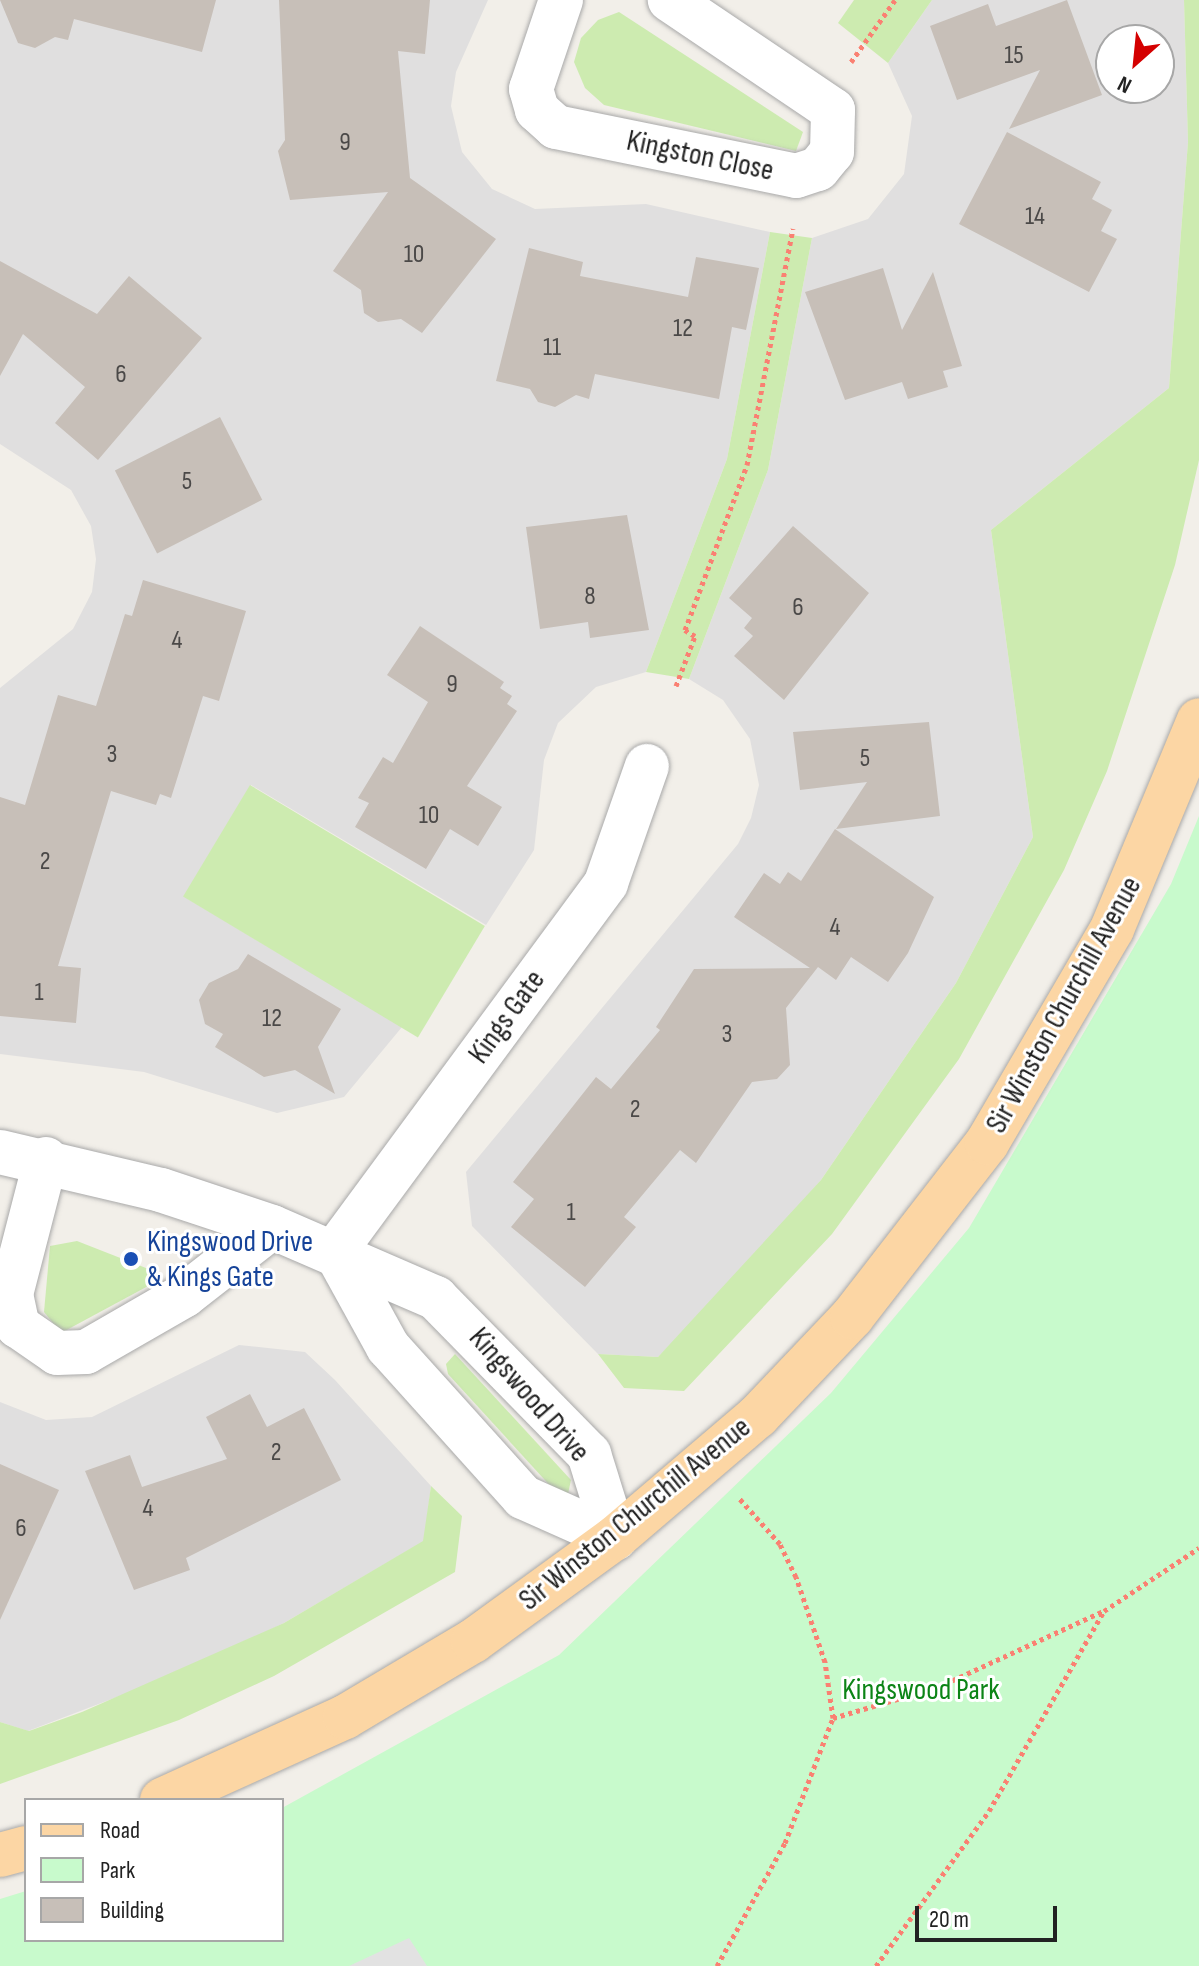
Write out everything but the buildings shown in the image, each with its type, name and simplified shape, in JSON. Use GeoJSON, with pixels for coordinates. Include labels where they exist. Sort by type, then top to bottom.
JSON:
{"type":"FeatureCollection","features":[{"type":"Feature","properties":{"kind":"main road","name":"Sir Winston Churchill Avenue"},"geometry":{"type":"LineString","coordinates":[[166,1798],[345,1717],[473,1641],[615,1538],[708,1464],[842,1328],[987,1143],[1112,929],[1199,720]]}},
{"type":"Feature","properties":{"kind":"main road"},"geometry":{"type":"LineString","coordinates":[[0,1855],[24,1849]]}},
{"type":"Feature","properties":{"kind":"street","name":"Kingston Close"},"geometry":{"type":"LineString","coordinates":[[561,0],[531,89],[537,110],[556,127],[796,176],[818,169],[832,152],[833,110],[670,0]]}},
{"type":"Feature","properties":{"kind":"street","name":"Kings Gate"},"geometry":{"type":"LineString","coordinates":[[335,1251],[606,883],[647,766]]}},
{"type":"Feature","properties":{"kind":"street","name":"Kingswood Drive"},"geometry":{"type":"LineString","coordinates":[[0,1152],[46,1159],[272,1227],[335,1251],[436,1298],[464,1321],[589,1454],[615,1538]]}},
{"type":"Feature","properties":{"kind":"street"},"geometry":{"type":"LineString","coordinates":[[46,1159],[11,1294],[23,1333],[57,1353],[86,1352],[172,1303],[272,1227]]}},
{"type":"Feature","properties":{"kind":"street","name":"Kingswood Drive"},"geometry":{"type":"LineString","coordinates":[[335,1251],[388,1347],[523,1497],[615,1538]]}},
{"type":"Feature","properties":{"kind":"path"},"geometry":{"type":"LineString","coordinates":[[851,62],[895,0]]}},
{"type":"Feature","properties":{"kind":"path"},"geometry":{"type":"LineString","coordinates":[[676,686],[695,636],[685,630],[747,465],[793,228]]}},
{"type":"Feature","properties":{"kind":"path"},"geometry":{"type":"LineString","coordinates":[[717,1966],[785,1843],[833,1718],[825,1662],[796,1577],[780,1544],[739,1498]]}},
{"type":"Feature","properties":{"kind":"path"},"geometry":{"type":"LineString","coordinates":[[833,1718],[938,1687],[1104,1611],[1199,1548]]}},
{"type":"Feature","properties":{"kind":"path"},"geometry":{"type":"LineString","coordinates":[[876,1966],[981,1823],[1104,1611]]}},
{"type":"Feature","properties":{"kind":"shaded area"},"geometry":{"type":"Polygon","coordinates":[[[0,0],[488,0],[456,72],[451,106],[462,152],[492,189],[535,209],[646,204],[770,232],[727,459],[646,672],[596,687],[558,723],[544,760],[534,850],[486,925],[251,785],[188,899],[402,1027],[344,1097],[277,1113],[144,1072],[0,1054],[0,688],[73,629],[92,592],[96,559],[91,526],[71,490],[0,444],[0,0]]]}},
{"type":"Feature","properties":{"kind":"shaded area"},"geometry":{"type":"Polygon","coordinates":[[[932,0],[1184,0],[1188,142],[1169,388],[991,530],[1033,837],[956,983],[821,1180],[736,1279],[658,1357],[598,1354],[472,1226],[466,1172],[738,844],[751,818],[759,785],[750,739],[723,700],[689,679],[768,470],[812,238],[868,219],[904,174],[912,116],[888,63],[932,0]]]}},
{"type":"Feature","properties":{"kind":"shaded area"},"geometry":{"type":"Polygon","coordinates":[[[239,1345],[305,1352],[335,1380],[431,1486],[424,1541],[284,1623],[185,1671],[28,1731],[0,1722],[0,1402],[46,1420],[92,1417],[239,1345]]]}},
{"type":"Feature","properties":{"kind":"shaded area"},"geometry":{"type":"Polygon","coordinates":[[[409,1938],[427,1966],[349,1966],[409,1938]]]}},
{"type":"Feature","properties":{"kind":"green space"},"geometry":{"type":"Polygon","coordinates":[[[854,0],[932,0],[888,63],[838,23],[854,0]]]}},
{"type":"Feature","properties":{"kind":"green space"},"geometry":{"type":"Polygon","coordinates":[[[1184,0],[1199,0],[1199,460],[1175,565],[1107,771],[1064,870],[959,1059],[832,1234],[684,1391],[624,1388],[598,1354],[658,1357],[821,1180],[956,983],[1033,837],[991,530],[1169,388],[1188,142],[1184,0]]]}},
{"type":"Feature","properties":{"kind":"green space"},"geometry":{"type":"Polygon","coordinates":[[[619,12],[803,132],[796,151],[604,105],[585,88],[574,62],[581,38],[598,20],[619,12]]]}},
{"type":"Feature","properties":{"kind":"green space"},"geometry":{"type":"Polygon","coordinates":[[[770,232],[812,238],[768,470],[689,679],[646,672],[727,459],[770,232]]]}},
{"type":"Feature","properties":{"kind":"green space"},"geometry":{"type":"Polygon","coordinates":[[[250,785],[485,926],[418,1038],[183,896],[250,785]]]}},
{"type":"Feature","properties":{"kind":"green space","name":"Kingswood Park"},"geometry":{"type":"Polygon","coordinates":[[[1199,816],[1199,1966],[0,1966],[0,1899],[24,1892],[24,1942],[284,1942],[284,1807],[559,1655],[831,1393],[969,1228],[1171,884],[1199,816]]]}},
{"type":"Feature","properties":{"kind":"green space"},"geometry":{"type":"Polygon","coordinates":[[[77,1241],[151,1270],[150,1285],[61,1333],[44,1312],[50,1246],[77,1241]]]}},
{"type":"Feature","properties":{"kind":"green space"},"geometry":{"type":"Polygon","coordinates":[[[455,1354],[571,1480],[568,1494],[554,1490],[448,1374],[446,1364],[455,1354]]]}},
{"type":"Feature","properties":{"kind":"green space"},"geometry":{"type":"Polygon","coordinates":[[[431,1486],[462,1516],[455,1572],[274,1676],[179,1720],[0,1784],[0,1722],[29,1731],[82,1712],[284,1623],[423,1541],[431,1486]]]}},
{"type":"Feature","properties":{"kind":"place","name":"Kingswood Drive & Kings Gate"},"geometry":{"type":"Point","coordinates":[131,1259]}}]}
